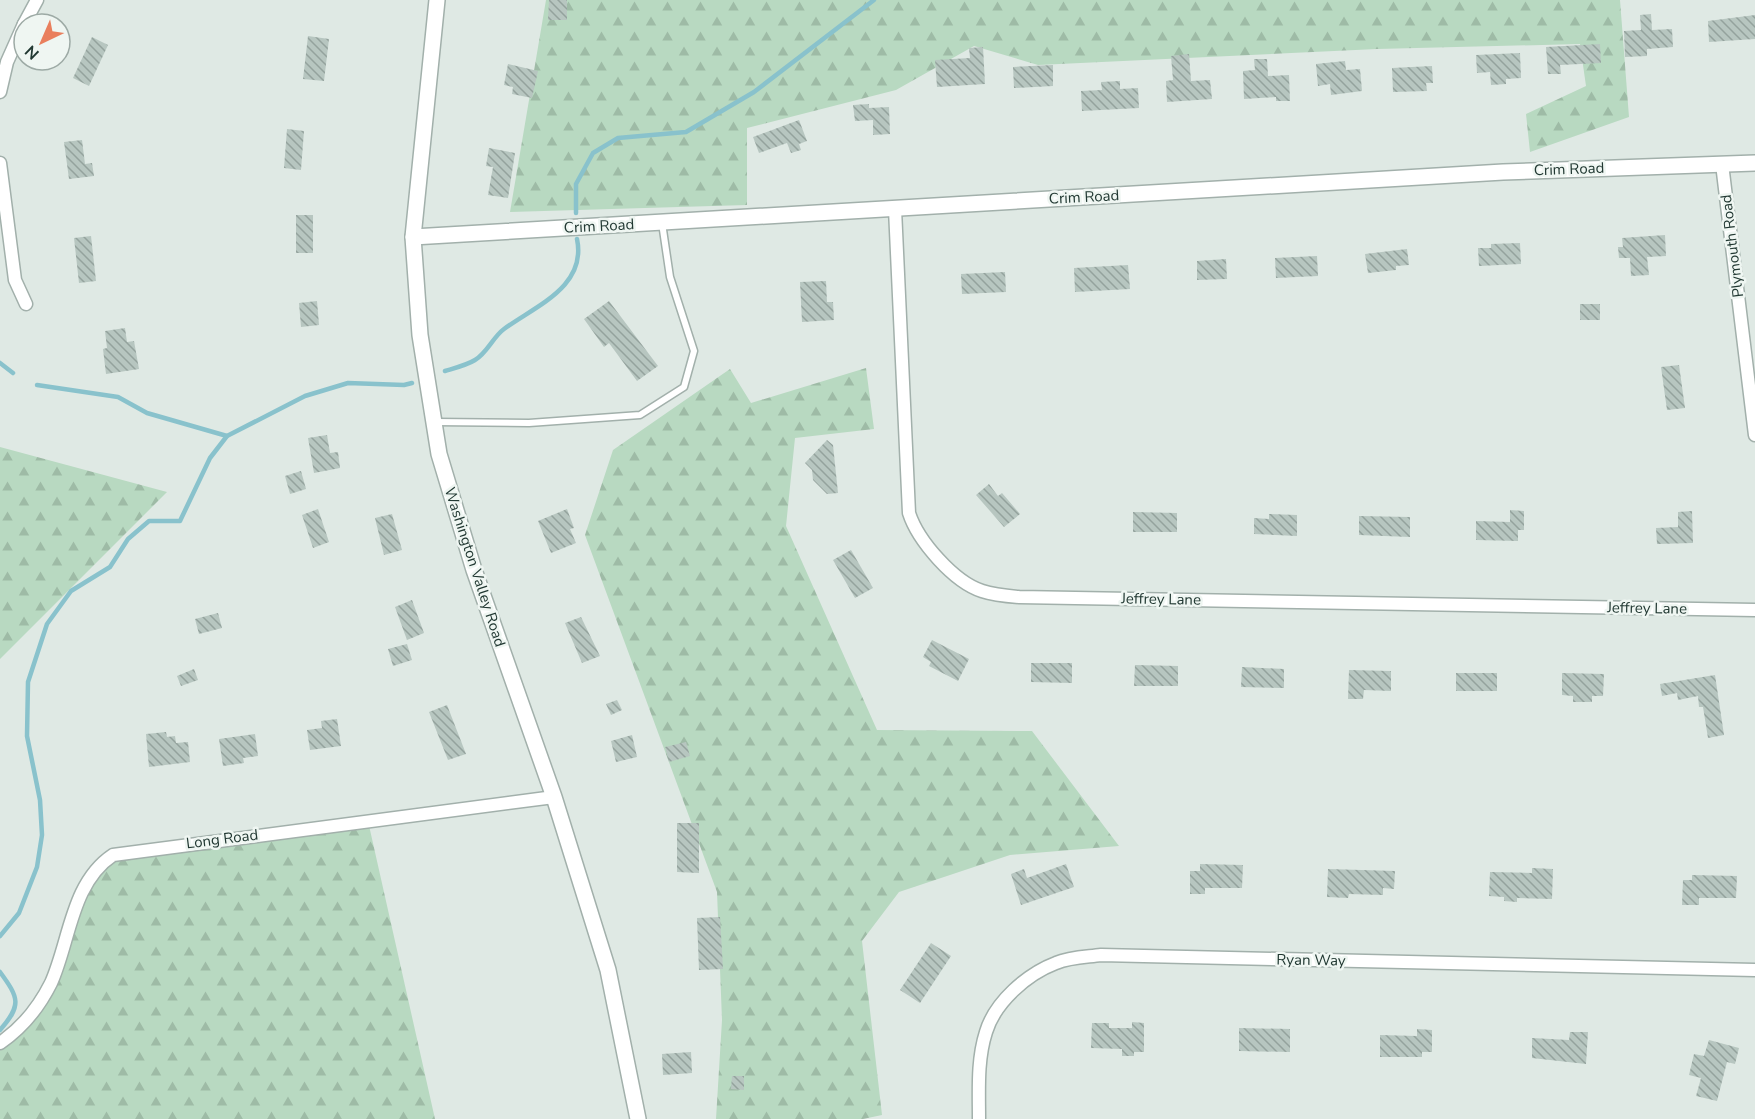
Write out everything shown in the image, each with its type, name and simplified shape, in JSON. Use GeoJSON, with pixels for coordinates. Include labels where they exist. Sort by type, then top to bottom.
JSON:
{"type":"FeatureCollection","features":[{"type":"Feature","properties":{"kind":"street","name":"Washington Valley Road"},"geometry":{"type":"LineString","coordinates":[[437,0],[413,237],[420,335],[433,422],[439,454],[471,561],[554,797],[608,969],[638,1119]]}},
{"type":"Feature","properties":{"kind":"street"},"geometry":{"type":"LineString","coordinates":[[0,92],[12,51]]}},
{"type":"Feature","properties":{"kind":"street"},"geometry":{"type":"LineString","coordinates":[[0,163],[15,280],[26,304]]}},
{"type":"Feature","properties":{"kind":"street","name":"Crim Road"},"geometry":{"type":"LineString","coordinates":[[413,237],[1493,172],[1755,163]]}},
{"type":"Feature","properties":{"kind":"street","name":"Plymouth Road"},"geometry":{"type":"LineString","coordinates":[[1722,164],[1755,435]]}},
{"type":"Feature","properties":{"kind":"street","name":"Jeffrey Lane"},"geometry":{"type":"LineString","coordinates":[[895,208],[909,513],[923,543],[965,582],[979,590],[1019,597],[1755,610]]}},
{"type":"Feature","properties":{"kind":"street","name":"Long Road"},"geometry":{"type":"LineString","coordinates":[[0,1042],[34,1011],[51,982],[83,891],[100,864],[112,855],[554,797]]}},
{"type":"Feature","properties":{"kind":"street","name":"Ryan Way"},"geometry":{"type":"LineString","coordinates":[[979,1119],[982,1048],[986,1030],[995,1015],[1023,982],[1058,962],[1080,957],[1101,955],[1755,970]]}},
{"type":"Feature","properties":{"kind":"lane"},"geometry":{"type":"LineString","coordinates":[[433,422],[529,423],[640,415],[684,387],[694,351],[670,277],[662,222]]}},
{"type":"Feature","properties":{"kind":"green space"},"geometry":{"type":"Polygon","coordinates":[[[546,0],[1620,0],[1629,117],[1530,152],[1526,114],[1586,86],[1580,44],[1377,49],[1038,65],[974,46],[896,90],[747,128],[747,205],[510,212],[546,0]]]}},
{"type":"Feature","properties":{"kind":"green space"},"geometry":{"type":"Polygon","coordinates":[[[866,368],[874,429],[795,438],[786,526],[877,730],[1032,731],[1119,846],[1010,855],[899,892],[862,941],[882,1115],[863,1119],[716,1119],[722,1020],[717,892],[585,535],[613,450],[730,369],[751,403],[866,368]]]}},
{"type":"Feature","properties":{"kind":"green space"},"geometry":{"type":"Polygon","coordinates":[[[0,447],[167,492],[0,659],[0,447]]]}},
{"type":"Feature","properties":{"kind":"green space"},"geometry":{"type":"Polygon","coordinates":[[[368,821],[435,1119],[0,1119],[0,1043],[35,1011],[75,909],[113,855],[368,821]]]}},
{"type":"Feature","properties":{"kind":"building"},"geometry":{"type":"Polygon","coordinates":[[[549,0],[567,0],[567,20],[548,20],[549,0]]]}},
{"type":"Feature","properties":{"kind":"building"},"geometry":{"type":"Polygon","coordinates":[[[1651,14],[1652,30],[1672,29],[1673,47],[1647,49],[1647,56],[1625,57],[1624,31],[1641,30],[1640,15],[1651,14]]]}},
{"type":"Feature","properties":{"kind":"building"},"geometry":{"type":"Polygon","coordinates":[[[1755,15],[1755,39],[1709,42],[1708,21],[1755,15]]]}},
{"type":"Feature","properties":{"kind":"building"},"geometry":{"type":"Polygon","coordinates":[[[308,36],[329,39],[324,81],[303,79],[308,36]]]}},
{"type":"Feature","properties":{"kind":"building"},"geometry":{"type":"Polygon","coordinates":[[[92,37],[108,45],[89,86],[73,78],[92,37]]]}},
{"type":"Feature","properties":{"kind":"building"},"geometry":{"type":"Polygon","coordinates":[[[1600,44],[1601,63],[1560,65],[1561,74],[1548,74],[1546,47],[1600,44]]]}},
{"type":"Feature","properties":{"kind":"building"},"geometry":{"type":"Polygon","coordinates":[[[983,47],[985,84],[937,87],[935,60],[970,58],[969,48],[983,47]]]}},
{"type":"Feature","properties":{"kind":"building"},"geometry":{"type":"Polygon","coordinates":[[[1520,53],[1521,78],[1506,79],[1506,84],[1491,85],[1490,72],[1477,73],[1476,55],[1520,53]]]}},
{"type":"Feature","properties":{"kind":"building"},"geometry":{"type":"Polygon","coordinates":[[[1189,54],[1191,81],[1210,80],[1212,99],[1167,102],[1166,81],[1173,80],[1171,56],[1189,54]]]}},
{"type":"Feature","properties":{"kind":"building"},"geometry":{"type":"Polygon","coordinates":[[[1254,59],[1267,59],[1268,76],[1289,75],[1290,101],[1276,101],[1276,97],[1244,99],[1243,71],[1255,70],[1254,59]]]}},
{"type":"Feature","properties":{"kind":"building"},"geometry":{"type":"Polygon","coordinates":[[[1345,61],[1346,70],[1360,69],[1362,91],[1331,95],[1330,84],[1318,86],[1316,64],[1345,61]]]}},
{"type":"Feature","properties":{"kind":"building"},"geometry":{"type":"Polygon","coordinates":[[[508,64],[538,71],[532,98],[512,94],[513,87],[504,85],[508,64]]]}},
{"type":"Feature","properties":{"kind":"building"},"geometry":{"type":"Polygon","coordinates":[[[1053,65],[1053,86],[1014,88],[1013,67],[1053,65]]]}},
{"type":"Feature","properties":{"kind":"building"},"geometry":{"type":"Polygon","coordinates":[[[1432,66],[1433,83],[1426,83],[1427,91],[1393,92],[1392,68],[1432,66]]]}},
{"type":"Feature","properties":{"kind":"building"},"geometry":{"type":"Polygon","coordinates":[[[1120,81],[1120,89],[1138,88],[1139,108],[1082,111],[1081,91],[1102,90],[1101,82],[1120,81]]]}},
{"type":"Feature","properties":{"kind":"building"},"geometry":{"type":"Polygon","coordinates":[[[869,104],[869,108],[889,107],[890,134],[873,135],[873,120],[855,121],[853,105],[869,104]]]}},
{"type":"Feature","properties":{"kind":"building"},"geometry":{"type":"Polygon","coordinates":[[[799,120],[807,141],[799,144],[801,150],[791,153],[787,143],[759,153],[753,137],[799,120]]]}},
{"type":"Feature","properties":{"kind":"building"},"geometry":{"type":"Polygon","coordinates":[[[287,129],[304,131],[301,170],[284,168],[287,129]]]}},
{"type":"Feature","properties":{"kind":"building"},"geometry":{"type":"Polygon","coordinates":[[[82,140],[85,164],[92,163],[94,176],[69,179],[64,142],[82,140]]]}},
{"type":"Feature","properties":{"kind":"building"},"geometry":{"type":"Polygon","coordinates":[[[489,148],[515,153],[508,198],[488,195],[493,167],[486,166],[489,148]]]}},
{"type":"Feature","properties":{"kind":"building"},"geometry":{"type":"Polygon","coordinates":[[[296,215],[313,215],[313,253],[296,253],[296,215]]]}},
{"type":"Feature","properties":{"kind":"building"},"geometry":{"type":"Polygon","coordinates":[[[1665,235],[1666,256],[1647,257],[1649,275],[1631,276],[1630,258],[1619,258],[1618,247],[1623,247],[1622,238],[1665,235]]]}},
{"type":"Feature","properties":{"kind":"building"},"geometry":{"type":"Polygon","coordinates":[[[91,236],[96,281],[79,283],[74,238],[91,236]]]}},
{"type":"Feature","properties":{"kind":"building"},"geometry":{"type":"Polygon","coordinates":[[[1520,243],[1521,264],[1479,266],[1478,248],[1491,248],[1491,244],[1520,243]]]}},
{"type":"Feature","properties":{"kind":"building"},"geometry":{"type":"Polygon","coordinates":[[[1407,249],[1409,265],[1396,266],[1396,270],[1368,273],[1365,254],[1407,249]]]}},
{"type":"Feature","properties":{"kind":"building"},"geometry":{"type":"Polygon","coordinates":[[[1317,256],[1318,276],[1276,278],[1275,258],[1317,256]]]}},
{"type":"Feature","properties":{"kind":"building"},"geometry":{"type":"Polygon","coordinates":[[[1226,259],[1227,279],[1197,280],[1197,261],[1226,259]]]}},
{"type":"Feature","properties":{"kind":"building"},"geometry":{"type":"Polygon","coordinates":[[[1128,265],[1130,289],[1075,292],[1074,268],[1128,265]]]}},
{"type":"Feature","properties":{"kind":"building"},"geometry":{"type":"Polygon","coordinates":[[[1005,272],[1006,292],[962,294],[961,274],[1005,272]]]}},
{"type":"Feature","properties":{"kind":"building"},"geometry":{"type":"Polygon","coordinates":[[[826,281],[827,302],[833,302],[834,320],[802,322],[800,282],[826,281]]]}},
{"type":"Feature","properties":{"kind":"building"},"geometry":{"type":"Polygon","coordinates":[[[317,301],[319,325],[301,327],[299,303],[317,301]]]}},
{"type":"Feature","properties":{"kind":"building"},"geometry":{"type":"Polygon","coordinates":[[[609,301],[658,366],[637,381],[609,343],[604,347],[584,319],[609,301]]]}},
{"type":"Feature","properties":{"kind":"building"},"geometry":{"type":"Polygon","coordinates":[[[1580,304],[1600,304],[1600,320],[1580,320],[1580,304]]]}},
{"type":"Feature","properties":{"kind":"building"},"geometry":{"type":"Polygon","coordinates":[[[125,328],[127,342],[134,341],[139,369],[106,374],[103,349],[107,348],[105,331],[125,328]]]}},
{"type":"Feature","properties":{"kind":"building"},"geometry":{"type":"Polygon","coordinates":[[[1679,365],[1685,408],[1667,410],[1661,367],[1679,365]]]}},
{"type":"Feature","properties":{"kind":"building"},"geometry":{"type":"Polygon","coordinates":[[[327,435],[330,453],[338,452],[340,468],[314,473],[308,438],[327,435]]]}},
{"type":"Feature","properties":{"kind":"building"},"geometry":{"type":"Polygon","coordinates":[[[827,440],[833,445],[838,493],[827,494],[813,480],[812,470],[805,463],[827,440]]]}},
{"type":"Feature","properties":{"kind":"building"},"geometry":{"type":"Polygon","coordinates":[[[301,471],[306,489],[290,494],[285,476],[301,471]]]}},
{"type":"Feature","properties":{"kind":"building"},"geometry":{"type":"Polygon","coordinates":[[[989,484],[998,496],[1002,493],[1020,514],[1004,527],[976,495],[989,484]]]}},
{"type":"Feature","properties":{"kind":"building"},"geometry":{"type":"Polygon","coordinates":[[[318,509],[329,542],[313,548],[302,515],[318,509]]]}},
{"type":"Feature","properties":{"kind":"building"},"geometry":{"type":"Polygon","coordinates":[[[567,509],[574,528],[570,529],[576,543],[551,553],[538,521],[567,509]]]}},
{"type":"Feature","properties":{"kind":"building"},"geometry":{"type":"Polygon","coordinates":[[[1510,510],[1524,511],[1524,530],[1518,530],[1518,541],[1476,540],[1476,521],[1510,522],[1510,510]]]}},
{"type":"Feature","properties":{"kind":"building"},"geometry":{"type":"Polygon","coordinates":[[[1692,511],[1693,543],[1657,544],[1656,528],[1678,527],[1678,512],[1692,511]]]}},
{"type":"Feature","properties":{"kind":"building"},"geometry":{"type":"Polygon","coordinates":[[[1133,512],[1177,513],[1177,532],[1133,532],[1133,512]]]}},
{"type":"Feature","properties":{"kind":"building"},"geometry":{"type":"Polygon","coordinates":[[[392,514],[402,550],[384,555],[375,518],[392,514]]]}},
{"type":"Feature","properties":{"kind":"building"},"geometry":{"type":"Polygon","coordinates":[[[1269,514],[1297,515],[1297,536],[1254,534],[1254,518],[1269,519],[1269,514]]]}},
{"type":"Feature","properties":{"kind":"building"},"geometry":{"type":"Polygon","coordinates":[[[1359,516],[1410,517],[1410,537],[1359,535],[1359,516]]]}},
{"type":"Feature","properties":{"kind":"building"},"geometry":{"type":"Polygon","coordinates":[[[851,550],[873,588],[855,598],[833,560],[851,550]]]}},
{"type":"Feature","properties":{"kind":"building"},"geometry":{"type":"Polygon","coordinates":[[[412,600],[424,633],[407,640],[395,607],[412,600]]]}},
{"type":"Feature","properties":{"kind":"building"},"geometry":{"type":"Polygon","coordinates":[[[218,613],[222,628],[199,634],[195,619],[218,613]]]}},
{"type":"Feature","properties":{"kind":"building"},"geometry":{"type":"Polygon","coordinates":[[[581,617],[600,656],[582,663],[565,623],[581,617]]]}},
{"type":"Feature","properties":{"kind":"building"},"geometry":{"type":"Polygon","coordinates":[[[932,640],[969,659],[958,681],[929,666],[931,662],[923,657],[932,640]]]}},
{"type":"Feature","properties":{"kind":"building"},"geometry":{"type":"Polygon","coordinates":[[[407,644],[412,660],[393,666],[388,649],[407,644]]]}},
{"type":"Feature","properties":{"kind":"building"},"geometry":{"type":"Polygon","coordinates":[[[1031,663],[1072,663],[1072,683],[1031,682],[1031,663]]]}},
{"type":"Feature","properties":{"kind":"building"},"geometry":{"type":"Polygon","coordinates":[[[1135,665],[1178,666],[1178,686],[1134,686],[1135,665]]]}},
{"type":"Feature","properties":{"kind":"building"},"geometry":{"type":"Polygon","coordinates":[[[1242,667],[1284,669],[1284,688],[1241,687],[1242,667]]]}},
{"type":"Feature","properties":{"kind":"building"},"geometry":{"type":"Polygon","coordinates":[[[194,669],[198,680],[181,686],[177,676],[194,669]]]}},
{"type":"Feature","properties":{"kind":"building"},"geometry":{"type":"Polygon","coordinates":[[[1349,670],[1391,671],[1391,691],[1364,690],[1363,699],[1348,699],[1349,670]]]}},
{"type":"Feature","properties":{"kind":"building"},"geometry":{"type":"Polygon","coordinates":[[[1456,673],[1497,673],[1497,691],[1456,691],[1456,673]]]}},
{"type":"Feature","properties":{"kind":"building"},"geometry":{"type":"Polygon","coordinates":[[[1562,673],[1604,674],[1603,696],[1592,696],[1592,702],[1573,702],[1573,696],[1562,695],[1562,673]]]}},
{"type":"Feature","properties":{"kind":"building"},"geometry":{"type":"Polygon","coordinates":[[[1715,675],[1724,735],[1708,738],[1703,707],[1699,707],[1698,696],[1678,700],[1677,693],[1662,696],[1660,684],[1715,675]]]}},
{"type":"Feature","properties":{"kind":"building"},"geometry":{"type":"Polygon","coordinates":[[[617,700],[622,710],[611,715],[606,704],[617,700]]]}},
{"type":"Feature","properties":{"kind":"building"},"geometry":{"type":"Polygon","coordinates":[[[447,705],[466,754],[448,760],[429,712],[447,705]]]}},
{"type":"Feature","properties":{"kind":"building"},"geometry":{"type":"Polygon","coordinates":[[[337,719],[341,746],[310,750],[307,730],[322,728],[321,721],[337,719]]]}},
{"type":"Feature","properties":{"kind":"building"},"geometry":{"type":"Polygon","coordinates":[[[166,732],[167,737],[175,736],[176,743],[188,742],[190,762],[149,767],[146,734],[166,732]]]}},
{"type":"Feature","properties":{"kind":"building"},"geometry":{"type":"Polygon","coordinates":[[[255,734],[258,756],[243,758],[244,763],[223,766],[219,739],[255,734]]]}},
{"type":"Feature","properties":{"kind":"building"},"geometry":{"type":"Polygon","coordinates":[[[632,735],[637,757],[616,762],[611,741],[632,735]]]}},
{"type":"Feature","properties":{"kind":"building"},"geometry":{"type":"Polygon","coordinates":[[[686,742],[690,756],[669,762],[665,747],[686,742]]]}},
{"type":"Feature","properties":{"kind":"building"},"geometry":{"type":"Polygon","coordinates":[[[677,823],[699,823],[699,873],[677,872],[677,823]]]}},
{"type":"Feature","properties":{"kind":"building"},"geometry":{"type":"Polygon","coordinates":[[[1066,864],[1074,887],[1021,905],[1011,874],[1024,869],[1027,878],[1066,864]]]}},
{"type":"Feature","properties":{"kind":"building"},"geometry":{"type":"Polygon","coordinates":[[[1200,864],[1243,865],[1242,888],[1205,888],[1205,894],[1190,894],[1190,871],[1200,871],[1200,864]]]}},
{"type":"Feature","properties":{"kind":"building"},"geometry":{"type":"Polygon","coordinates":[[[1532,868],[1553,869],[1552,899],[1517,898],[1517,902],[1504,901],[1504,897],[1489,896],[1490,872],[1532,873],[1532,868]]]}},
{"type":"Feature","properties":{"kind":"building"},"geometry":{"type":"Polygon","coordinates":[[[1328,869],[1395,871],[1394,889],[1383,888],[1383,895],[1349,894],[1348,898],[1327,897],[1328,869]]]}},
{"type":"Feature","properties":{"kind":"building"},"geometry":{"type":"Polygon","coordinates":[[[1692,875],[1737,876],[1736,898],[1699,898],[1699,905],[1682,905],[1683,880],[1692,880],[1692,875]]]}},
{"type":"Feature","properties":{"kind":"building"},"geometry":{"type":"Polygon","coordinates":[[[720,917],[723,969],[699,970],[697,918],[720,917]]]}},
{"type":"Feature","properties":{"kind":"building"},"geometry":{"type":"Polygon","coordinates":[[[931,943],[951,956],[920,1003],[900,990],[931,943]]]}},
{"type":"Feature","properties":{"kind":"building"},"geometry":{"type":"Polygon","coordinates":[[[1132,1022],[1144,1023],[1144,1052],[1134,1052],[1134,1056],[1122,1056],[1122,1049],[1091,1048],[1092,1023],[1109,1023],[1109,1028],[1132,1028],[1132,1022]]]}},
{"type":"Feature","properties":{"kind":"building"},"geometry":{"type":"Polygon","coordinates":[[[1239,1028],[1290,1029],[1290,1052],[1239,1051],[1239,1028]]]}},
{"type":"Feature","properties":{"kind":"building"},"geometry":{"type":"Polygon","coordinates":[[[1417,1029],[1432,1030],[1432,1052],[1422,1052],[1422,1057],[1380,1057],[1380,1035],[1417,1036],[1417,1029]]]}},
{"type":"Feature","properties":{"kind":"building"},"geometry":{"type":"Polygon","coordinates":[[[1570,1032],[1588,1032],[1586,1064],[1532,1058],[1532,1038],[1569,1040],[1570,1032]]]}},
{"type":"Feature","properties":{"kind":"building"},"geometry":{"type":"Polygon","coordinates":[[[1709,1040],[1739,1048],[1735,1064],[1727,1062],[1717,1101],[1696,1096],[1701,1078],[1689,1075],[1694,1054],[1704,1056],[1709,1040]]]}},
{"type":"Feature","properties":{"kind":"building"},"geometry":{"type":"Polygon","coordinates":[[[691,1052],[692,1073],[663,1075],[662,1054],[691,1052]]]}},
{"type":"Feature","properties":{"kind":"building"},"geometry":{"type":"Polygon","coordinates":[[[732,1076],[744,1076],[744,1090],[731,1089],[732,1076]]]}},
{"type":"Feature","properties":{"kind":"waterway"},"geometry":{"type":"LineString","coordinates":[[576,213],[576,184],[593,153],[618,138],[686,132],[754,92],[874,0]]}},
{"type":"Feature","properties":{"kind":"waterway"},"geometry":{"type":"LineString","coordinates":[[445,371],[475,360],[504,329],[556,293],[574,270],[578,256],[577,239]]}},
{"type":"Feature","properties":{"kind":"waterway"},"geometry":{"type":"LineString","coordinates":[[0,363],[13,373]]}},
{"type":"Feature","properties":{"kind":"waterway"},"geometry":{"type":"LineString","coordinates":[[0,936],[19,913],[37,867],[42,835],[40,800],[27,736],[28,682],[47,624],[71,591],[110,567],[128,539],[149,521],[180,521],[210,458],[227,436],[305,396],[348,383],[404,385],[412,383]]}},
{"type":"Feature","properties":{"kind":"waterway"},"geometry":{"type":"LineString","coordinates":[[37,385],[118,397],[147,413],[227,436]]}},
{"type":"Feature","properties":{"kind":"waterway"},"geometry":{"type":"LineString","coordinates":[[0,972],[11,989],[15,1001],[12,1014],[0,1030]]}}]}
